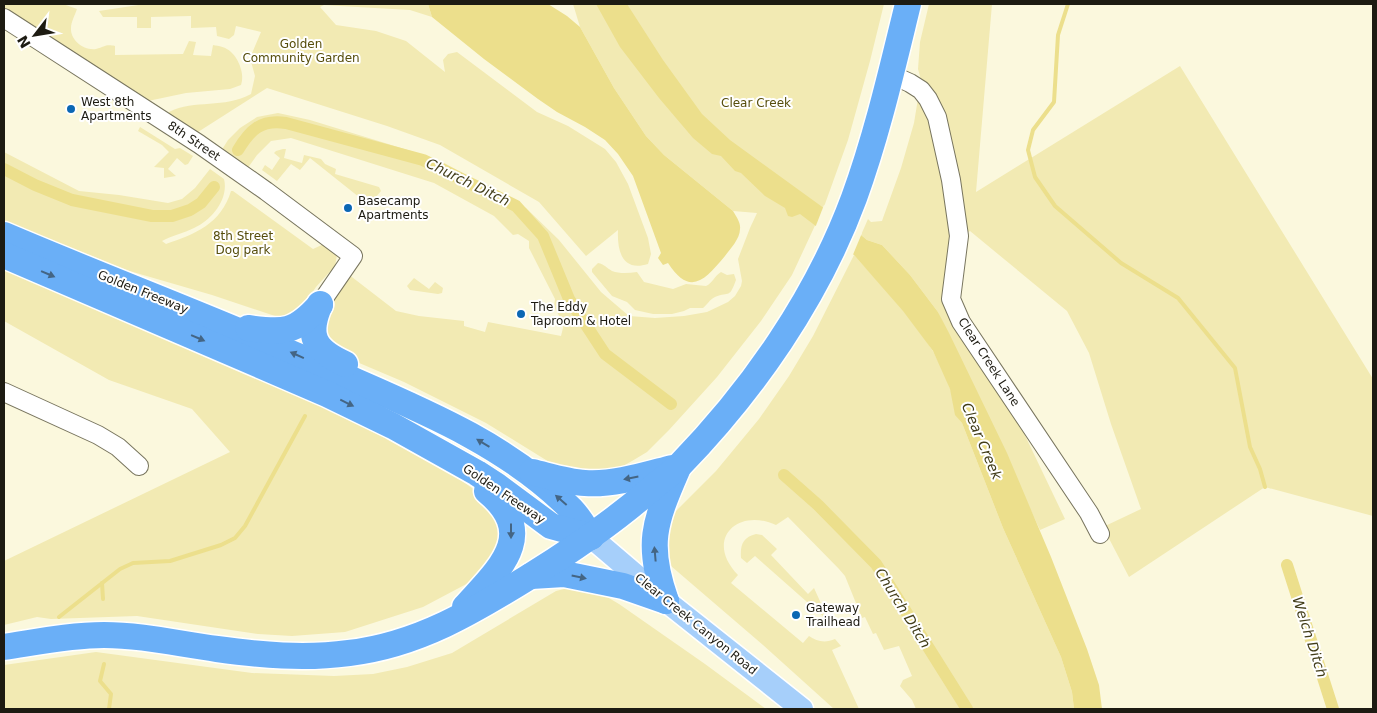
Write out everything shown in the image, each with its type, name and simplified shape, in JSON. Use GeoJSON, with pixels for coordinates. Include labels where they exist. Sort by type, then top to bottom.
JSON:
{"type":"FeatureCollection","features":[{"type":"Feature","properties":{"kind":"highway"},"geometry":{"type":"LineString","coordinates":[[4,647],[70,637],[104,635],[159,640],[264,655],[311,656],[351,653],[384,647],[415,638],[482,606],[591,537],[678,466],[727,413],[753,380],[815,282],[839,234],[856,192],[874,136],[908,4]]}},
{"type":"Feature","properties":{"kind":"highway","name":"Golden Freeway"},"geometry":{"type":"LineString","coordinates":[[4,235],[220,323],[422,410],[481,442],[524,470],[572,510],[591,537]]}},
{"type":"Feature","properties":{"kind":"highway","name":"Golden Freeway"},"geometry":{"type":"LineString","coordinates":[[4,255],[327,394],[432,447],[497,486],[551,526],[591,537]]}},
{"type":"Feature","properties":{"kind":"highway"},"geometry":{"type":"LineString","coordinates":[[220,323],[253,329],[288,329],[300,324],[320,304]]}},
{"type":"Feature","properties":{"kind":"highway"},"geometry":{"type":"LineString","coordinates":[[320,304],[315,315],[313,330],[315,340],[322,351],[334,359],[388,382],[422,410]]}},
{"type":"Feature","properties":{"kind":"highway"},"geometry":{"type":"LineString","coordinates":[[432,447],[499,501],[511,522],[512,532],[509,550],[502,566],[451,622]]}},
{"type":"Feature","properties":{"kind":"highway"},"geometry":{"type":"LineString","coordinates":[[524,470],[567,481],[591,484],[634,477],[678,466]]}},
{"type":"Feature","properties":{"kind":"highway"},"geometry":{"type":"LineString","coordinates":[[666,601],[656,568],[654,538],[661,509],[678,466]]}},
{"type":"Feature","properties":{"kind":"highway"},"geometry":{"type":"LineString","coordinates":[[530,576],[564,574],[623,586],[666,601]]}},
{"type":"Feature","properties":{"kind":"main road","name":"Clear Creek Canyon Road"},"geometry":{"type":"LineString","coordinates":[[591,537],[666,601],[802,709]]}},
{"type":"Feature","properties":{"kind":"street","name":"8th Street"},"geometry":{"type":"LineString","coordinates":[[4,18],[199,144],[353,256],[320,304]]}},
{"type":"Feature","properties":{"kind":"street","name":"Clear Creek Lane"},"geometry":{"type":"LineString","coordinates":[[890,74],[921,90],[928,98],[937,117],[952,180],[959,236],[951,299],[961,322],[1089,514],[1100,534]]}},
{"type":"Feature","properties":{"kind":"street"},"geometry":{"type":"LineString","coordinates":[[4,392],[98,435],[118,447],[139,466]]}},
{"type":"Feature","properties":{"kind":"green space"},"geometry":{"type":"Polygon","coordinates":[[[4,4],[63,4],[77,9],[71,28],[75,40],[79,44],[91,49],[115,46],[115,55],[183,54],[189,41],[196,42],[193,55],[211,56],[213,45],[222,47],[231,52],[239,63],[242,72],[241,85],[230,89],[186,93],[148,101],[4,10],[4,4]]]}},
{"type":"Feature","properties":{"kind":"green space","name":"Golden Community Garden"},"geometry":{"type":"Polygon","coordinates":[[[145,4],[428,4],[432,17],[410,10],[324,5],[320,7],[336,25],[376,31],[406,41],[445,72],[443,60],[448,54],[457,52],[537,112],[568,126],[605,149],[616,162],[628,184],[648,238],[651,254],[648,264],[632,265],[623,258],[620,252],[618,230],[586,256],[539,202],[440,145],[267,88],[195,133],[169,115],[169,112],[189,106],[241,99],[251,94],[255,76],[250,58],[261,32],[236,26],[234,35],[229,39],[217,36],[216,27],[191,28],[191,16],[151,17],[151,28],[137,28],[137,17],[103,17],[99,11],[145,4]]]}},
{"type":"Feature","properties":{"kind":"green space"},"geometry":{"type":"Polygon","coordinates":[[[573,4],[884,4],[848,140],[825,204],[792,275],[761,321],[717,377],[669,430],[647,452],[632,461],[623,466],[597,473],[554,465],[486,423],[404,382],[338,354],[317,328],[348,274],[396,311],[419,316],[464,321],[464,326],[485,332],[488,322],[561,336],[564,324],[554,307],[555,299],[529,248],[529,241],[518,234],[513,235],[494,216],[434,183],[291,138],[271,141],[257,155],[247,169],[223,152],[223,148],[228,140],[240,128],[257,117],[278,113],[310,120],[437,159],[526,208],[559,240],[601,292],[629,316],[655,318],[684,316],[707,312],[728,302],[735,296],[741,286],[742,281],[738,259],[757,213],[733,211],[664,155],[646,136],[614,88],[580,27],[573,4]]]}},
{"type":"Feature","properties":{"kind":"green space"},"geometry":{"type":"Polygon","coordinates":[[[929,4],[992,4],[976,192],[1180,66],[1373,379],[1373,516],[1265,487],[1129,577],[1103,527],[1141,509],[1111,424],[1089,353],[1067,311],[970,231],[951,243],[945,298],[1020,425],[1065,519],[1040,530],[938,312],[910,275],[882,245],[867,240],[861,235],[868,219],[871,222],[882,221],[901,168],[914,123],[921,80],[918,69],[920,42],[929,4]]]}},
{"type":"Feature","properties":{"kind":"green space"},"geometry":{"type":"Polygon","coordinates":[[[140,127],[175,149],[180,148],[193,156],[188,164],[185,165],[177,158],[168,169],[176,176],[164,178],[164,168],[154,167],[169,152],[162,145],[138,131],[140,127]]]}},
{"type":"Feature","properties":{"kind":"green space"},"geometry":{"type":"Polygon","coordinates":[[[286,149],[284,158],[302,163],[304,155],[321,159],[325,164],[336,169],[335,174],[379,187],[381,191],[369,205],[310,158],[300,170],[291,164],[277,181],[262,170],[265,165],[272,170],[280,158],[274,153],[286,149]]]}},
{"type":"Feature","properties":{"kind":"green space","name":"8th Street Dog park"},"geometry":{"type":"Polygon","coordinates":[[[4,152],[79,191],[168,203],[182,199],[195,188],[210,169],[224,179],[224,194],[218,208],[201,224],[162,241],[166,244],[197,232],[206,226],[221,212],[231,191],[233,191],[313,249],[326,243],[337,255],[335,266],[316,287],[297,315],[284,319],[212,295],[126,270],[4,221],[4,152]]]}},
{"type":"Feature","properties":{"kind":"green space"},"geometry":{"type":"Polygon","coordinates":[[[854,255],[897,302],[926,340],[941,367],[951,391],[955,411],[962,423],[1003,528],[1061,657],[1072,692],[1074,709],[916,709],[912,700],[900,686],[903,680],[912,676],[899,646],[884,650],[876,633],[873,634],[865,617],[862,618],[845,576],[839,569],[788,517],[776,525],[749,520],[738,524],[730,530],[725,539],[724,550],[728,562],[738,575],[731,583],[803,643],[809,636],[815,640],[822,641],[835,639],[841,646],[832,650],[859,709],[834,709],[671,566],[662,554],[670,517],[716,471],[759,419],[789,376],[813,336],[854,255]]]}},
{"type":"Feature","properties":{"kind":"green space"},"geometry":{"type":"Polygon","coordinates":[[[598,263],[615,272],[637,272],[644,282],[673,289],[686,284],[706,286],[721,272],[727,275],[734,274],[736,280],[730,292],[713,298],[703,308],[690,308],[672,314],[653,314],[635,310],[627,302],[612,296],[592,272],[592,269],[598,263]]]}},
{"type":"Feature","properties":{"kind":"green space"},"geometry":{"type":"Polygon","coordinates":[[[4,266],[359,423],[440,465],[490,501],[506,543],[474,580],[423,607],[345,632],[292,636],[258,634],[137,616],[51,619],[37,617],[4,625],[4,561],[230,452],[192,409],[109,380],[4,321],[4,266]]]}},
{"type":"Feature","properties":{"kind":"green space"},"geometry":{"type":"Polygon","coordinates":[[[414,278],[429,289],[435,282],[443,288],[442,293],[410,290],[407,286],[414,278]]]}},
{"type":"Feature","properties":{"kind":"green space"},"geometry":{"type":"Polygon","coordinates":[[[756,534],[762,535],[777,549],[771,555],[808,594],[814,588],[829,621],[824,627],[817,625],[824,617],[755,556],[747,563],[741,558],[743,542],[748,537],[756,534]]]}},
{"type":"Feature","properties":{"kind":"green space"},"geometry":{"type":"Polygon","coordinates":[[[572,587],[597,591],[619,604],[766,709],[4,709],[4,665],[96,652],[252,673],[334,676],[373,674],[407,667],[452,653],[556,591],[572,587]]]}},
{"type":"Feature","properties":{"kind":"water"},"geometry":{"type":"Polygon","coordinates":[[[428,4],[548,4],[580,27],[614,88],[646,136],[664,155],[733,211],[737,217],[740,233],[718,265],[704,278],[690,282],[683,280],[668,263],[663,265],[658,258],[661,253],[633,176],[618,154],[605,140],[557,112],[484,59],[432,17],[428,4]]]}},
{"type":"Feature","properties":{"kind":"water","name":"Clear Creek"},"geometry":{"type":"Polygon","coordinates":[[[596,4],[627,4],[663,60],[702,114],[730,140],[867,240],[882,245],[910,275],[938,312],[1007,453],[1051,557],[1087,649],[1099,685],[1102,709],[1074,709],[1072,692],[1061,657],[1003,528],[962,423],[955,415],[950,389],[933,351],[903,311],[854,255],[800,214],[792,217],[788,216],[785,208],[765,196],[741,173],[735,171],[721,156],[712,154],[693,138],[620,47],[596,4]]]}},
{"type":"Feature","properties":{"kind":"pier"},"geometry":{"type":"Polygon","coordinates":[[[824,205],[862,233],[852,257],[815,228],[824,205]]]}},
{"type":"Feature","properties":{"kind":"waterway"},"geometry":{"type":"LineString","coordinates":[[1068,4],[1058,35],[1054,102],[1033,130],[1028,150],[1035,177],[1055,206],[1121,263],[1178,298],[1235,368],[1250,447],[1260,469],[1265,487]]}},
{"type":"Feature","properties":{"kind":"waterway","name":"Church Ditch"},"geometry":{"type":"LineString","coordinates":[[238,150],[247,137],[257,128],[270,123],[286,123],[423,160],[516,206],[543,236],[569,299],[605,354],[671,404]]}},
{"type":"Feature","properties":{"kind":"waterway","name":"Church Ditch"},"geometry":{"type":"LineString","coordinates":[[4,169],[35,185],[72,200],[152,216],[172,216],[190,210],[201,203],[214,187]]}},
{"type":"Feature","properties":{"kind":"waterway"},"geometry":{"type":"LineString","coordinates":[[59,617],[120,569],[133,563],[170,561],[221,545],[235,538],[245,526],[305,416]]}},
{"type":"Feature","properties":{"kind":"waterway","name":"Church Ditch"},"geometry":{"type":"LineString","coordinates":[[784,475],[818,505],[876,564],[967,709]]}},
{"type":"Feature","properties":{"kind":"waterway","name":"Welch Ditch"},"geometry":{"type":"LineString","coordinates":[[1287,565],[1333,709]]}},
{"type":"Feature","properties":{"kind":"waterway"},"geometry":{"type":"LineString","coordinates":[[102,583],[103,599]]}},
{"type":"Feature","properties":{"kind":"waterway"},"geometry":{"type":"LineString","coordinates":[[104,664],[100,681],[111,694],[109,709]]}},
{"type":"Feature","properties":{"kind":"place","name":"West 8th Apartments"},"geometry":{"type":"Point","coordinates":[71,109]}},
{"type":"Feature","properties":{"kind":"place","name":"Basecamp Apartments"},"geometry":{"type":"Point","coordinates":[348,208]}},
{"type":"Feature","properties":{"kind":"place","name":"The Eddy Taproom & Hotel"},"geometry":{"type":"Point","coordinates":[521,314]}},
{"type":"Feature","properties":{"kind":"place","name":"Gateway Trailhead"},"geometry":{"type":"Point","coordinates":[796,615]}}]}
